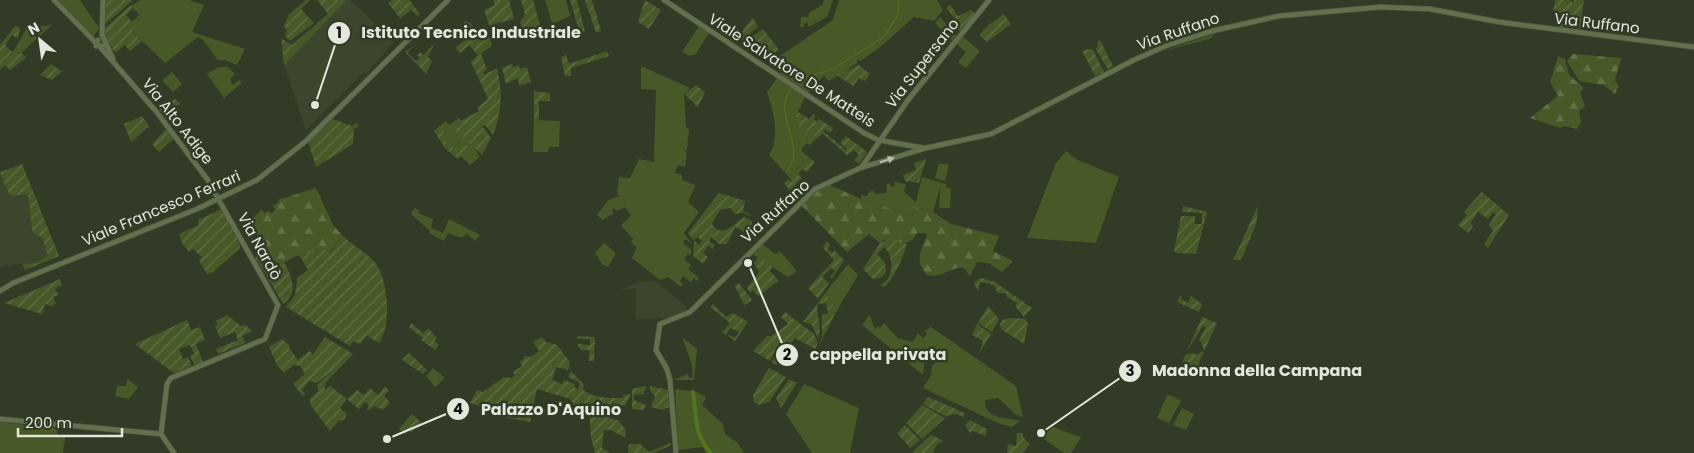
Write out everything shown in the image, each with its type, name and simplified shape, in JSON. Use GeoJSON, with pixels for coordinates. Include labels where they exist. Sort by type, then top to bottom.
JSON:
{"type":"FeatureCollection","features":[{"type":"Feature","properties":{"kind":"street","name":"Via Alto Adige"},"geometry":{"type":"LineString","coordinates":[[54,0],[89,38],[100,41],[161,117],[220,199]]}},
{"type":"Feature","properties":{"kind":"street"},"geometry":{"type":"LineString","coordinates":[[100,41],[103,0]]}},
{"type":"Feature","properties":{"kind":"street","name":"Viale Francesco Ferrari"},"geometry":{"type":"LineString","coordinates":[[0,291],[18,281],[220,199],[257,180],[293,153],[448,0]]}},
{"type":"Feature","properties":{"kind":"street","name":"Viale Salvatore De Matteis"},"geometry":{"type":"LineString","coordinates":[[664,0],[845,122],[878,140],[911,146]]}},
{"type":"Feature","properties":{"kind":"street","name":"Via Supersano"},"geometry":{"type":"LineString","coordinates":[[860,168],[878,140],[988,0]]}},
{"type":"Feature","properties":{"kind":"street","name":"Via Ruffano"},"geometry":{"type":"LineString","coordinates":[[676,453],[671,384],[667,370],[656,350],[660,324],[690,312],[807,194],[860,168],[926,148],[991,134],[1106,73],[1168,45],[1224,28],[1307,12],[1381,7],[1430,9],[1499,22],[1694,47]]}},
{"type":"Feature","properties":{"kind":"street","name":"Via Alto Adige"},"geometry":{"type":"LineString","coordinates":[[100,41],[101,48],[114,60]]}},
{"type":"Feature","properties":{"kind":"street"},"geometry":{"type":"LineString","coordinates":[[903,155],[905,146]]}},
{"type":"Feature","properties":{"kind":"street","name":"Via Ruffano"},"geometry":{"type":"LineString","coordinates":[[911,146],[926,148]]}},
{"type":"Feature","properties":{"kind":"street","name":"Via Nardò"},"geometry":{"type":"LineString","coordinates":[[161,434],[167,384],[171,378],[265,339],[278,305],[220,199]]}},
{"type":"Feature","properties":{"kind":"street"},"geometry":{"type":"LineString","coordinates":[[0,419],[161,434],[174,453]]}},
{"type":"Feature","properties":{"kind":"shaded area"},"geometry":{"type":"Polygon","coordinates":[[[347,0],[351,0],[394,42],[366,74],[364,72],[306,130],[284,65],[347,0]]]}},
{"type":"Feature","properties":{"kind":"shaded area"},"geometry":{"type":"Polygon","coordinates":[[[22,164],[59,256],[25,270],[23,264],[0,268],[0,173],[22,164]]]}},
{"type":"Feature","properties":{"kind":"shaded area"},"geometry":{"type":"Polygon","coordinates":[[[655,281],[686,306],[686,311],[671,318],[635,319],[636,289],[621,289],[639,282],[655,281]]]}},
{"type":"Feature","properties":{"kind":"green space"},"geometry":{"type":"Polygon","coordinates":[[[58,0],[80,0],[99,28],[93,38],[58,0]]]}},
{"type":"Feature","properties":{"kind":"green space"},"geometry":{"type":"Polygon","coordinates":[[[106,0],[131,0],[132,1],[104,25],[106,0]]]}},
{"type":"Feature","properties":{"kind":"green space"},"geometry":{"type":"Polygon","coordinates":[[[141,0],[189,0],[204,5],[192,32],[245,49],[237,65],[225,60],[218,60],[203,40],[198,37],[165,63],[132,31],[142,17],[130,6],[141,0]]]}},
{"type":"Feature","properties":{"kind":"green space"},"geometry":{"type":"Polygon","coordinates":[[[306,0],[310,0],[301,9],[314,23],[290,41],[285,36],[287,30],[284,26],[289,14],[306,0]]]}},
{"type":"Feature","properties":{"kind":"green space"},"geometry":{"type":"Polygon","coordinates":[[[317,0],[347,0],[284,65],[281,38],[292,45],[328,14],[317,0]]]}},
{"type":"Feature","properties":{"kind":"green space"},"geometry":{"type":"Polygon","coordinates":[[[392,0],[409,0],[420,14],[417,16],[412,10],[400,18],[388,3],[392,0]]]}},
{"type":"Feature","properties":{"kind":"green space"},"geometry":{"type":"Polygon","coordinates":[[[493,0],[509,0],[514,19],[495,24],[497,39],[494,40],[484,10],[495,5],[493,0]]]}},
{"type":"Feature","properties":{"kind":"green space"},"geometry":{"type":"Polygon","coordinates":[[[521,0],[533,0],[541,28],[524,35],[520,22],[525,15],[521,0]]]}},
{"type":"Feature","properties":{"kind":"green space"},"geometry":{"type":"Polygon","coordinates":[[[545,0],[566,0],[570,16],[552,24],[545,0]]]}},
{"type":"Feature","properties":{"kind":"green space"},"geometry":{"type":"Polygon","coordinates":[[[570,0],[577,0],[585,32],[580,34],[570,0]]]}},
{"type":"Feature","properties":{"kind":"green space"},"geometry":{"type":"Polygon","coordinates":[[[585,0],[592,0],[601,31],[596,33],[585,0]]]}},
{"type":"Feature","properties":{"kind":"green space"},"geometry":{"type":"Polygon","coordinates":[[[645,0],[661,10],[649,29],[638,22],[645,0]]]}},
{"type":"Feature","properties":{"kind":"green space"},"geometry":{"type":"Polygon","coordinates":[[[824,0],[833,0],[827,17],[808,27],[808,22],[804,24],[804,27],[800,27],[801,17],[808,17],[809,13],[822,5],[824,0]]]}},
{"type":"Feature","properties":{"kind":"green space"},"geometry":{"type":"Polygon","coordinates":[[[839,0],[937,0],[943,10],[934,21],[914,17],[879,48],[860,61],[858,59],[857,63],[829,81],[824,76],[807,93],[793,122],[813,133],[816,139],[810,145],[807,143],[801,150],[806,155],[801,165],[789,177],[769,155],[775,140],[775,124],[767,92],[783,70],[771,62],[833,20],[839,0]]]}},
{"type":"Feature","properties":{"kind":"green space"},"geometry":{"type":"Polygon","coordinates":[[[1555,0],[1570,0],[1573,3],[1574,0],[1584,0],[1580,29],[1560,27],[1561,13],[1553,12],[1555,0]]]}},
{"type":"Feature","properties":{"kind":"green space"},"geometry":{"type":"Polygon","coordinates":[[[950,4],[958,16],[972,10],[975,14],[960,32],[956,26],[958,22],[946,8],[950,4]]]}},
{"type":"Feature","properties":{"kind":"green space"},"geometry":{"type":"Polygon","coordinates":[[[130,6],[133,8],[126,15],[132,22],[139,15],[143,17],[132,31],[142,41],[130,51],[125,45],[115,53],[103,34],[104,29],[130,6]]]}},
{"type":"Feature","properties":{"kind":"green space"},"geometry":{"type":"Polygon","coordinates":[[[1004,14],[1011,24],[987,42],[979,35],[1004,14]]]}},
{"type":"Feature","properties":{"kind":"green space"},"geometry":{"type":"Polygon","coordinates":[[[940,17],[956,36],[952,41],[935,23],[940,17]]]}},
{"type":"Feature","properties":{"kind":"green space"},"geometry":{"type":"Polygon","coordinates":[[[753,18],[758,27],[751,32],[749,41],[740,39],[744,28],[753,18]]]}},
{"type":"Feature","properties":{"kind":"green space"},"geometry":{"type":"Polygon","coordinates":[[[466,21],[467,23],[470,22],[476,35],[487,30],[492,45],[481,54],[487,70],[483,72],[484,75],[497,68],[500,86],[500,110],[493,135],[485,125],[482,126],[491,138],[482,155],[453,128],[462,120],[479,111],[478,107],[488,99],[471,62],[478,55],[469,45],[460,53],[455,48],[464,41],[460,37],[468,31],[463,23],[466,21]]]}},
{"type":"Feature","properties":{"kind":"green space"},"geometry":{"type":"Polygon","coordinates":[[[16,25],[20,28],[18,39],[12,35],[5,45],[12,52],[14,50],[20,54],[22,53],[26,58],[10,70],[5,65],[0,70],[0,45],[16,25]]]}},
{"type":"Feature","properties":{"kind":"green space"},"geometry":{"type":"Polygon","coordinates":[[[52,25],[20,54],[14,50],[27,28],[52,25]]]}},
{"type":"Feature","properties":{"kind":"green space"},"geometry":{"type":"Polygon","coordinates":[[[699,26],[709,33],[696,54],[690,56],[682,52],[699,26]]]}},
{"type":"Feature","properties":{"kind":"green space"},"geometry":{"type":"Polygon","coordinates":[[[763,29],[779,50],[765,60],[752,49],[753,36],[763,29]]]}},
{"type":"Feature","properties":{"kind":"green space"},"geometry":{"type":"Polygon","coordinates":[[[1216,33],[1209,39],[1160,52],[1216,33]]]}},
{"type":"Feature","properties":{"kind":"green space"},"geometry":{"type":"Polygon","coordinates":[[[962,36],[980,51],[966,68],[958,62],[966,52],[956,44],[962,36]]]}},
{"type":"Feature","properties":{"kind":"green space"},"geometry":{"type":"Polygon","coordinates":[[[1100,40],[1113,66],[1108,69],[1096,50],[1100,40]]]}},
{"type":"Feature","properties":{"kind":"green space"},"geometry":{"type":"Polygon","coordinates":[[[435,43],[428,57],[432,61],[426,74],[405,52],[415,45],[407,53],[416,61],[420,58],[417,55],[420,52],[423,55],[435,43]]]}},
{"type":"Feature","properties":{"kind":"green space"},"geometry":{"type":"Polygon","coordinates":[[[1093,50],[1104,72],[1095,76],[1082,51],[1093,50]]]}},
{"type":"Feature","properties":{"kind":"green space"},"geometry":{"type":"Polygon","coordinates":[[[607,51],[609,56],[571,68],[571,76],[565,76],[561,57],[566,55],[569,64],[607,51]]]}},
{"type":"Feature","properties":{"kind":"green space"},"geometry":{"type":"Polygon","coordinates":[[[1573,54],[1621,58],[1615,80],[1619,86],[1615,94],[1604,85],[1579,81],[1567,61],[1573,54]]]}},
{"type":"Feature","properties":{"kind":"green space"},"geometry":{"type":"Polygon","coordinates":[[[1558,56],[1565,59],[1569,75],[1584,88],[1580,93],[1585,106],[1579,111],[1581,122],[1577,129],[1564,126],[1561,128],[1530,118],[1558,96],[1550,82],[1558,56]]]}},
{"type":"Feature","properties":{"kind":"green space"},"geometry":{"type":"Polygon","coordinates":[[[51,64],[61,71],[65,69],[52,80],[40,75],[51,64]]]}},
{"type":"Feature","properties":{"kind":"green space"},"geometry":{"type":"Polygon","coordinates":[[[512,64],[513,67],[518,65],[520,69],[527,67],[531,82],[519,86],[518,78],[506,84],[502,68],[512,64]]]}},
{"type":"Feature","properties":{"kind":"green space"},"geometry":{"type":"Polygon","coordinates":[[[859,65],[870,74],[865,81],[859,78],[853,86],[836,75],[859,65]]]}},
{"type":"Feature","properties":{"kind":"green space"},"geometry":{"type":"Polygon","coordinates":[[[641,66],[690,88],[684,94],[686,127],[689,129],[687,150],[685,150],[687,155],[685,167],[678,165],[675,173],[682,175],[682,180],[696,185],[688,202],[699,212],[684,233],[692,244],[685,239],[683,243],[692,250],[690,256],[688,254],[684,259],[691,265],[688,269],[699,278],[697,281],[694,278],[691,282],[683,276],[680,281],[683,284],[681,287],[668,277],[660,280],[632,258],[637,247],[631,243],[633,239],[621,225],[631,216],[625,207],[617,211],[614,208],[612,210],[614,213],[603,220],[597,215],[608,200],[620,196],[617,194],[619,177],[630,178],[639,159],[654,162],[656,90],[641,89],[641,66]]]}},
{"type":"Feature","properties":{"kind":"green space"},"geometry":{"type":"Polygon","coordinates":[[[219,67],[228,67],[235,74],[230,79],[233,85],[239,80],[242,83],[224,98],[207,74],[219,67]]]}},
{"type":"Feature","properties":{"kind":"green space"},"geometry":{"type":"Polygon","coordinates":[[[172,72],[182,84],[173,92],[162,80],[172,72]]]}},
{"type":"Feature","properties":{"kind":"green space"},"geometry":{"type":"Polygon","coordinates":[[[696,85],[705,92],[698,107],[684,94],[696,85]]]}},
{"type":"Feature","properties":{"kind":"green space"},"geometry":{"type":"Polygon","coordinates":[[[534,91],[550,93],[550,101],[539,101],[539,120],[534,120],[534,91]]]}},
{"type":"Feature","properties":{"kind":"green space"},"geometry":{"type":"Polygon","coordinates":[[[175,99],[181,104],[175,107],[170,114],[174,120],[170,123],[159,110],[175,99]]]}},
{"type":"Feature","properties":{"kind":"green space"},"geometry":{"type":"Polygon","coordinates":[[[798,112],[809,119],[813,114],[816,116],[814,119],[817,122],[819,119],[833,128],[830,133],[825,129],[823,131],[846,150],[840,143],[846,136],[867,152],[859,164],[854,160],[859,155],[854,150],[847,155],[823,134],[816,139],[812,133],[793,123],[798,112]]]}},
{"type":"Feature","properties":{"kind":"green space"},"geometry":{"type":"Polygon","coordinates":[[[142,116],[149,126],[131,142],[124,124],[142,116]]]}},
{"type":"Feature","properties":{"kind":"green space"},"geometry":{"type":"Polygon","coordinates":[[[459,118],[462,121],[460,133],[472,145],[480,157],[470,165],[461,156],[458,159],[445,148],[434,131],[446,121],[449,125],[459,118]]]}},
{"type":"Feature","properties":{"kind":"green space"},"geometry":{"type":"Polygon","coordinates":[[[333,119],[352,126],[357,123],[359,126],[354,129],[353,144],[316,167],[308,142],[333,119]]]}},
{"type":"Feature","properties":{"kind":"green space"},"geometry":{"type":"Polygon","coordinates":[[[534,120],[560,121],[559,147],[549,147],[548,152],[533,152],[534,120]]]}},
{"type":"Feature","properties":{"kind":"green space"},"geometry":{"type":"Polygon","coordinates":[[[446,121],[443,132],[445,141],[455,149],[459,144],[471,146],[458,159],[445,148],[434,131],[446,121]]]}},
{"type":"Feature","properties":{"kind":"green space"},"geometry":{"type":"Polygon","coordinates":[[[166,129],[174,138],[159,152],[152,144],[166,129]]]}},
{"type":"Feature","properties":{"kind":"green space"},"geometry":{"type":"Polygon","coordinates":[[[1066,151],[1076,159],[1119,177],[1096,243],[1027,238],[1056,163],[1066,151]]]}},
{"type":"Feature","properties":{"kind":"green space"},"geometry":{"type":"Polygon","coordinates":[[[806,155],[815,162],[807,172],[802,169],[798,174],[802,178],[790,191],[784,183],[788,180],[793,182],[789,177],[801,165],[806,155]]]}},
{"type":"Feature","properties":{"kind":"green space"},"geometry":{"type":"Polygon","coordinates":[[[926,159],[919,183],[905,181],[903,175],[916,170],[914,163],[926,159]]]}},
{"type":"Feature","properties":{"kind":"green space"},"geometry":{"type":"Polygon","coordinates":[[[939,163],[949,165],[945,181],[935,178],[939,163]]]}},
{"type":"Feature","properties":{"kind":"green space"},"geometry":{"type":"Polygon","coordinates":[[[22,164],[59,256],[25,270],[23,264],[37,263],[48,256],[42,237],[34,234],[32,229],[28,194],[12,196],[9,194],[0,172],[22,164]]]}},
{"type":"Feature","properties":{"kind":"green space"},"geometry":{"type":"Polygon","coordinates":[[[922,177],[946,184],[946,188],[951,188],[950,208],[939,208],[940,188],[933,212],[915,207],[912,216],[861,199],[861,195],[867,196],[870,191],[874,191],[875,194],[886,193],[887,184],[890,183],[891,187],[895,185],[894,182],[906,184],[904,192],[916,202],[922,177]]]}},
{"type":"Feature","properties":{"kind":"green space"},"geometry":{"type":"Polygon","coordinates":[[[830,185],[861,199],[912,216],[915,207],[933,212],[951,224],[999,236],[993,251],[1013,261],[1002,272],[988,263],[977,262],[970,276],[964,268],[932,276],[927,275],[920,260],[927,235],[924,233],[917,233],[911,241],[902,243],[883,240],[880,243],[869,234],[847,252],[801,205],[811,194],[830,185]]]}},
{"type":"Feature","properties":{"kind":"green space"},"geometry":{"type":"Polygon","coordinates":[[[316,188],[333,225],[343,236],[329,253],[323,248],[317,253],[310,249],[310,253],[301,258],[298,255],[265,273],[255,258],[262,254],[259,248],[263,245],[249,221],[262,210],[265,213],[268,211],[272,213],[275,210],[273,206],[279,202],[278,200],[316,188]]]}},
{"type":"Feature","properties":{"kind":"green space"},"geometry":{"type":"Polygon","coordinates":[[[1482,192],[1509,215],[1488,248],[1484,244],[1493,231],[1489,225],[1496,214],[1493,212],[1488,219],[1478,212],[1471,222],[1473,227],[1468,233],[1458,225],[1467,215],[1464,212],[1482,192]]]}},
{"type":"Feature","properties":{"kind":"green space"},"geometry":{"type":"Polygon","coordinates":[[[719,193],[745,201],[743,211],[755,217],[743,213],[735,214],[730,208],[720,210],[712,224],[717,230],[728,229],[744,217],[752,221],[750,235],[735,227],[727,244],[719,244],[711,237],[709,241],[715,245],[713,249],[708,246],[703,253],[708,257],[703,264],[693,256],[695,241],[699,245],[702,241],[697,237],[693,240],[688,233],[719,193]]]}},
{"type":"Feature","properties":{"kind":"green space"},"geometry":{"type":"Polygon","coordinates":[[[1183,206],[1207,212],[1196,254],[1176,253],[1174,251],[1181,216],[1195,216],[1195,224],[1202,224],[1202,213],[1182,212],[1183,206]]]}},
{"type":"Feature","properties":{"kind":"green space"},"geometry":{"type":"Polygon","coordinates":[[[1258,206],[1257,221],[1243,256],[1240,260],[1233,260],[1258,206]]]}},
{"type":"Feature","properties":{"kind":"green space"},"geometry":{"type":"Polygon","coordinates":[[[414,208],[419,210],[418,213],[433,219],[431,228],[443,233],[449,219],[480,235],[475,241],[467,234],[461,238],[448,233],[444,241],[429,233],[430,231],[411,214],[414,208]]]}},
{"type":"Feature","properties":{"kind":"green space"},"geometry":{"type":"Polygon","coordinates":[[[222,209],[239,240],[240,248],[212,273],[207,274],[199,260],[202,257],[193,249],[189,252],[182,243],[179,234],[199,225],[198,220],[222,209]]]}},
{"type":"Feature","properties":{"kind":"green space"},"geometry":{"type":"Polygon","coordinates":[[[343,236],[373,260],[380,271],[386,291],[387,315],[386,326],[379,343],[367,336],[360,344],[353,341],[350,346],[286,307],[295,295],[297,278],[308,270],[301,258],[310,253],[311,247],[317,253],[323,248],[330,253],[343,236]]]}},
{"type":"Feature","properties":{"kind":"green space"},"geometry":{"type":"Polygon","coordinates":[[[889,239],[907,244],[901,261],[884,287],[880,285],[889,277],[891,261],[884,247],[877,254],[885,263],[886,272],[882,277],[873,279],[863,269],[880,243],[889,239]]]}},
{"type":"Feature","properties":{"kind":"green space"},"geometry":{"type":"Polygon","coordinates":[[[827,241],[830,245],[827,248],[832,253],[834,250],[844,260],[832,279],[830,277],[835,271],[831,268],[822,277],[829,283],[818,299],[808,288],[834,260],[823,248],[827,241]]]}},
{"type":"Feature","properties":{"kind":"green space"},"geometry":{"type":"Polygon","coordinates":[[[604,243],[616,253],[608,267],[602,264],[595,253],[604,243]]]}},
{"type":"Feature","properties":{"kind":"green space"},"geometry":{"type":"Polygon","coordinates":[[[761,243],[775,254],[780,251],[797,271],[788,277],[751,253],[761,243]]]}},
{"type":"Feature","properties":{"kind":"green space"},"geometry":{"type":"Polygon","coordinates":[[[758,257],[773,267],[770,271],[779,281],[758,296],[753,290],[750,293],[747,288],[759,272],[754,263],[758,257]]]}},
{"type":"Feature","properties":{"kind":"green space"},"geometry":{"type":"Polygon","coordinates":[[[284,262],[293,284],[293,290],[288,300],[283,304],[265,273],[284,262]]]}},
{"type":"Feature","properties":{"kind":"green space"},"geometry":{"type":"Polygon","coordinates":[[[848,264],[858,275],[835,314],[826,292],[848,264]]]}},
{"type":"Feature","properties":{"kind":"green space"},"geometry":{"type":"Polygon","coordinates":[[[981,278],[995,282],[1032,308],[1024,317],[1015,306],[1017,303],[1007,297],[1006,293],[998,293],[994,285],[981,282],[979,290],[976,288],[974,282],[981,278]]]}},
{"type":"Feature","properties":{"kind":"green space"},"geometry":{"type":"Polygon","coordinates":[[[60,279],[62,285],[55,288],[58,295],[53,297],[56,303],[52,306],[45,304],[42,314],[4,303],[60,279]]]}},
{"type":"Feature","properties":{"kind":"green space"},"geometry":{"type":"Polygon","coordinates":[[[739,283],[752,300],[744,305],[735,286],[739,283]]]}},
{"type":"Feature","properties":{"kind":"green space"},"geometry":{"type":"Polygon","coordinates":[[[826,292],[835,314],[818,347],[822,337],[822,315],[828,313],[826,303],[818,304],[817,308],[820,329],[818,338],[811,324],[803,322],[826,292]]]}},
{"type":"Feature","properties":{"kind":"green space"},"geometry":{"type":"Polygon","coordinates":[[[1180,296],[1182,297],[1181,299],[1188,303],[1191,296],[1202,304],[1199,312],[1177,302],[1180,296]]]}},
{"type":"Feature","properties":{"kind":"green space"},"geometry":{"type":"Polygon","coordinates":[[[713,304],[726,317],[733,313],[748,322],[735,341],[728,335],[735,337],[739,332],[730,328],[726,335],[722,333],[730,323],[710,307],[713,304]]]}},
{"type":"Feature","properties":{"kind":"green space"},"geometry":{"type":"Polygon","coordinates":[[[988,306],[999,319],[992,332],[978,323],[988,306]]]}},
{"type":"Feature","properties":{"kind":"green space"},"geometry":{"type":"Polygon","coordinates":[[[785,312],[814,334],[818,343],[815,349],[795,338],[777,365],[771,362],[777,354],[780,356],[787,346],[780,342],[770,361],[753,351],[767,336],[771,336],[788,324],[781,317],[785,312]]]}},
{"type":"Feature","properties":{"kind":"green space"},"geometry":{"type":"Polygon","coordinates":[[[227,315],[241,326],[245,325],[253,331],[242,336],[245,343],[218,354],[216,349],[238,340],[235,332],[220,338],[215,326],[218,324],[216,321],[227,315]]]}},
{"type":"Feature","properties":{"kind":"green space"},"geometry":{"type":"Polygon","coordinates":[[[869,315],[872,318],[875,329],[878,326],[880,328],[884,323],[898,338],[912,342],[918,334],[924,338],[927,334],[924,331],[931,327],[1016,386],[1023,417],[1015,414],[998,398],[985,400],[988,411],[992,414],[1020,421],[1012,427],[1000,424],[923,388],[931,375],[932,365],[939,361],[930,353],[925,357],[923,375],[862,325],[869,315]]]}},
{"type":"Feature","properties":{"kind":"green space"},"geometry":{"type":"Polygon","coordinates":[[[1202,317],[1217,323],[1195,371],[1181,365],[1186,354],[1194,353],[1195,355],[1204,351],[1199,340],[1206,327],[1203,326],[1187,351],[1202,317]]]}},
{"type":"Feature","properties":{"kind":"green space"},"geometry":{"type":"Polygon","coordinates":[[[1011,318],[1026,319],[1028,324],[1024,344],[1001,329],[1000,324],[1002,320],[1011,318]]]}},
{"type":"Feature","properties":{"kind":"green space"},"geometry":{"type":"Polygon","coordinates":[[[187,320],[191,330],[200,327],[205,340],[196,344],[203,362],[194,365],[190,356],[194,354],[190,345],[179,349],[183,359],[188,357],[192,366],[174,373],[135,344],[187,320]]]}},
{"type":"Feature","properties":{"kind":"green space"},"geometry":{"type":"Polygon","coordinates":[[[411,323],[423,333],[428,328],[437,338],[434,341],[439,345],[435,350],[421,340],[423,338],[409,327],[411,323]]]}},
{"type":"Feature","properties":{"kind":"green space"},"geometry":{"type":"Polygon","coordinates":[[[977,324],[991,334],[979,354],[983,341],[972,335],[977,324]]]}},
{"type":"Feature","properties":{"kind":"green space"},"geometry":{"type":"Polygon","coordinates":[[[577,336],[595,337],[594,361],[589,361],[589,350],[581,350],[577,344],[590,345],[590,339],[577,339],[577,336]]]}},
{"type":"Feature","properties":{"kind":"green space"},"geometry":{"type":"Polygon","coordinates":[[[325,337],[353,354],[326,382],[324,390],[330,386],[347,399],[340,408],[347,414],[344,420],[339,421],[330,431],[309,400],[318,391],[317,385],[332,371],[316,383],[309,381],[302,390],[305,394],[303,396],[293,384],[305,374],[300,366],[294,365],[284,373],[277,365],[269,347],[282,339],[290,346],[289,348],[298,360],[309,351],[313,354],[325,337]]]}},
{"type":"Feature","properties":{"kind":"green space"},"geometry":{"type":"Polygon","coordinates":[[[542,337],[546,342],[557,345],[570,362],[568,370],[556,367],[552,380],[562,384],[564,380],[575,384],[574,387],[577,388],[577,393],[580,383],[568,377],[571,371],[584,385],[583,390],[592,395],[622,398],[624,395],[631,394],[625,406],[612,403],[608,417],[619,421],[626,430],[625,438],[611,430],[604,430],[602,448],[610,453],[595,453],[591,437],[589,409],[582,403],[574,405],[570,399],[537,389],[530,422],[479,412],[482,407],[470,403],[477,390],[483,392],[504,377],[511,378],[515,375],[513,372],[522,366],[520,363],[525,356],[531,357],[539,351],[533,342],[542,337]]]}},
{"type":"Feature","properties":{"kind":"green space"},"geometry":{"type":"Polygon","coordinates":[[[682,337],[697,349],[694,380],[674,380],[688,374],[689,378],[693,377],[692,365],[682,337]]]}},
{"type":"Feature","properties":{"kind":"green space"},"geometry":{"type":"Polygon","coordinates":[[[409,353],[427,370],[423,374],[402,360],[409,353]]]}},
{"type":"Feature","properties":{"kind":"green space"},"geometry":{"type":"Polygon","coordinates":[[[433,368],[445,378],[435,387],[426,376],[433,368]]]}},
{"type":"Feature","properties":{"kind":"green space"},"geometry":{"type":"Polygon","coordinates":[[[769,368],[786,377],[769,402],[759,405],[754,402],[753,395],[769,368]]]}},
{"type":"Feature","properties":{"kind":"green space"},"geometry":{"type":"Polygon","coordinates":[[[127,379],[138,387],[129,399],[115,396],[117,386],[126,386],[127,379]]]}},
{"type":"Feature","properties":{"kind":"green space"},"geometry":{"type":"Polygon","coordinates":[[[789,379],[797,383],[781,408],[776,398],[789,379]]]}},
{"type":"Feature","properties":{"kind":"green space"},"geometry":{"type":"Polygon","coordinates":[[[804,384],[859,408],[850,453],[812,453],[786,414],[804,384]]]}},
{"type":"Feature","properties":{"kind":"green space"},"geometry":{"type":"Polygon","coordinates":[[[385,386],[389,391],[384,395],[390,403],[383,410],[374,406],[370,410],[367,409],[369,405],[365,402],[359,409],[347,399],[357,390],[364,395],[370,388],[378,395],[385,386]]]}},
{"type":"Feature","properties":{"kind":"green space"},"geometry":{"type":"Polygon","coordinates":[[[647,386],[643,394],[634,395],[634,400],[646,405],[644,410],[632,409],[632,389],[647,386]]]}},
{"type":"Feature","properties":{"kind":"green space"},"geometry":{"type":"Polygon","coordinates":[[[650,386],[668,390],[670,407],[661,410],[651,407],[655,396],[650,391],[650,386]]]}},
{"type":"Feature","properties":{"kind":"green space"},"geometry":{"type":"Polygon","coordinates":[[[675,389],[697,392],[706,397],[702,405],[723,424],[725,434],[738,443],[744,453],[706,453],[703,447],[678,450],[675,389]]]}},
{"type":"Feature","properties":{"kind":"green space"},"geometry":{"type":"Polygon","coordinates":[[[1170,395],[1181,401],[1169,423],[1157,418],[1167,396],[1170,395]]]}},
{"type":"Feature","properties":{"kind":"green space"},"geometry":{"type":"Polygon","coordinates":[[[928,397],[965,413],[964,417],[956,414],[945,416],[923,404],[928,397]]]}},
{"type":"Feature","properties":{"kind":"green space"},"geometry":{"type":"Polygon","coordinates":[[[922,405],[945,418],[922,439],[906,423],[922,405]]]}},
{"type":"Feature","properties":{"kind":"green space"},"geometry":{"type":"Polygon","coordinates":[[[1182,408],[1194,414],[1186,430],[1173,425],[1182,408]]]}},
{"type":"Feature","properties":{"kind":"green space"},"geometry":{"type":"Polygon","coordinates":[[[412,414],[421,422],[412,432],[407,431],[405,434],[399,429],[412,414]]]}},
{"type":"Feature","properties":{"kind":"green space"},"geometry":{"type":"Polygon","coordinates":[[[970,420],[987,429],[986,436],[973,431],[970,433],[965,425],[970,420]]]}},
{"type":"Feature","properties":{"kind":"green space"},"geometry":{"type":"Polygon","coordinates":[[[0,422],[54,428],[58,430],[57,436],[65,437],[63,453],[0,453],[0,422]]]}},
{"type":"Feature","properties":{"kind":"green space"},"geometry":{"type":"Polygon","coordinates":[[[905,425],[920,440],[910,448],[897,433],[905,425]]]}},
{"type":"Feature","properties":{"kind":"green space"},"geometry":{"type":"Polygon","coordinates":[[[1053,427],[1081,437],[1071,453],[1064,453],[1041,437],[1053,427]]]}},
{"type":"Feature","properties":{"kind":"green space"},"geometry":{"type":"Polygon","coordinates":[[[1017,433],[1023,433],[1023,437],[1030,444],[1022,453],[1007,453],[1008,444],[1016,446],[1017,433]]]}},
{"type":"Feature","properties":{"kind":"green space"},"geometry":{"type":"Polygon","coordinates":[[[931,435],[944,441],[937,444],[933,453],[914,453],[913,451],[931,435]]]}},
{"type":"Feature","properties":{"kind":"green space"},"geometry":{"type":"Polygon","coordinates":[[[671,443],[671,445],[654,453],[628,453],[629,444],[640,444],[649,452],[671,443]]]}},
{"type":"Feature","properties":{"kind":"waterway"},"geometry":{"type":"LineString","coordinates":[[797,80],[833,69],[885,36],[898,14],[899,0]]}},
{"type":"Feature","properties":{"kind":"waterway"},"geometry":{"type":"LineString","coordinates":[[788,170],[794,151],[786,119],[785,104],[791,89]]}},
{"type":"Feature","properties":{"kind":"waterway"},"geometry":{"type":"LineString","coordinates":[[693,392],[698,432],[711,453]]}},
{"type":"Feature","properties":{"kind":"place","name":"Istituto Tecnico Industriale"},"geometry":{"type":"Point","coordinates":[315,105]}},
{"type":"Feature","properties":{"kind":"place","name":"cappella privata"},"geometry":{"type":"Point","coordinates":[748,263]}},
{"type":"Feature","properties":{"kind":"place","name":"Madonna della Campana"},"geometry":{"type":"Point","coordinates":[1041,433]}},
{"type":"Feature","properties":{"kind":"place","name":"Palazzo D'Aquino"},"geometry":{"type":"Point","coordinates":[387,439]}}]}
